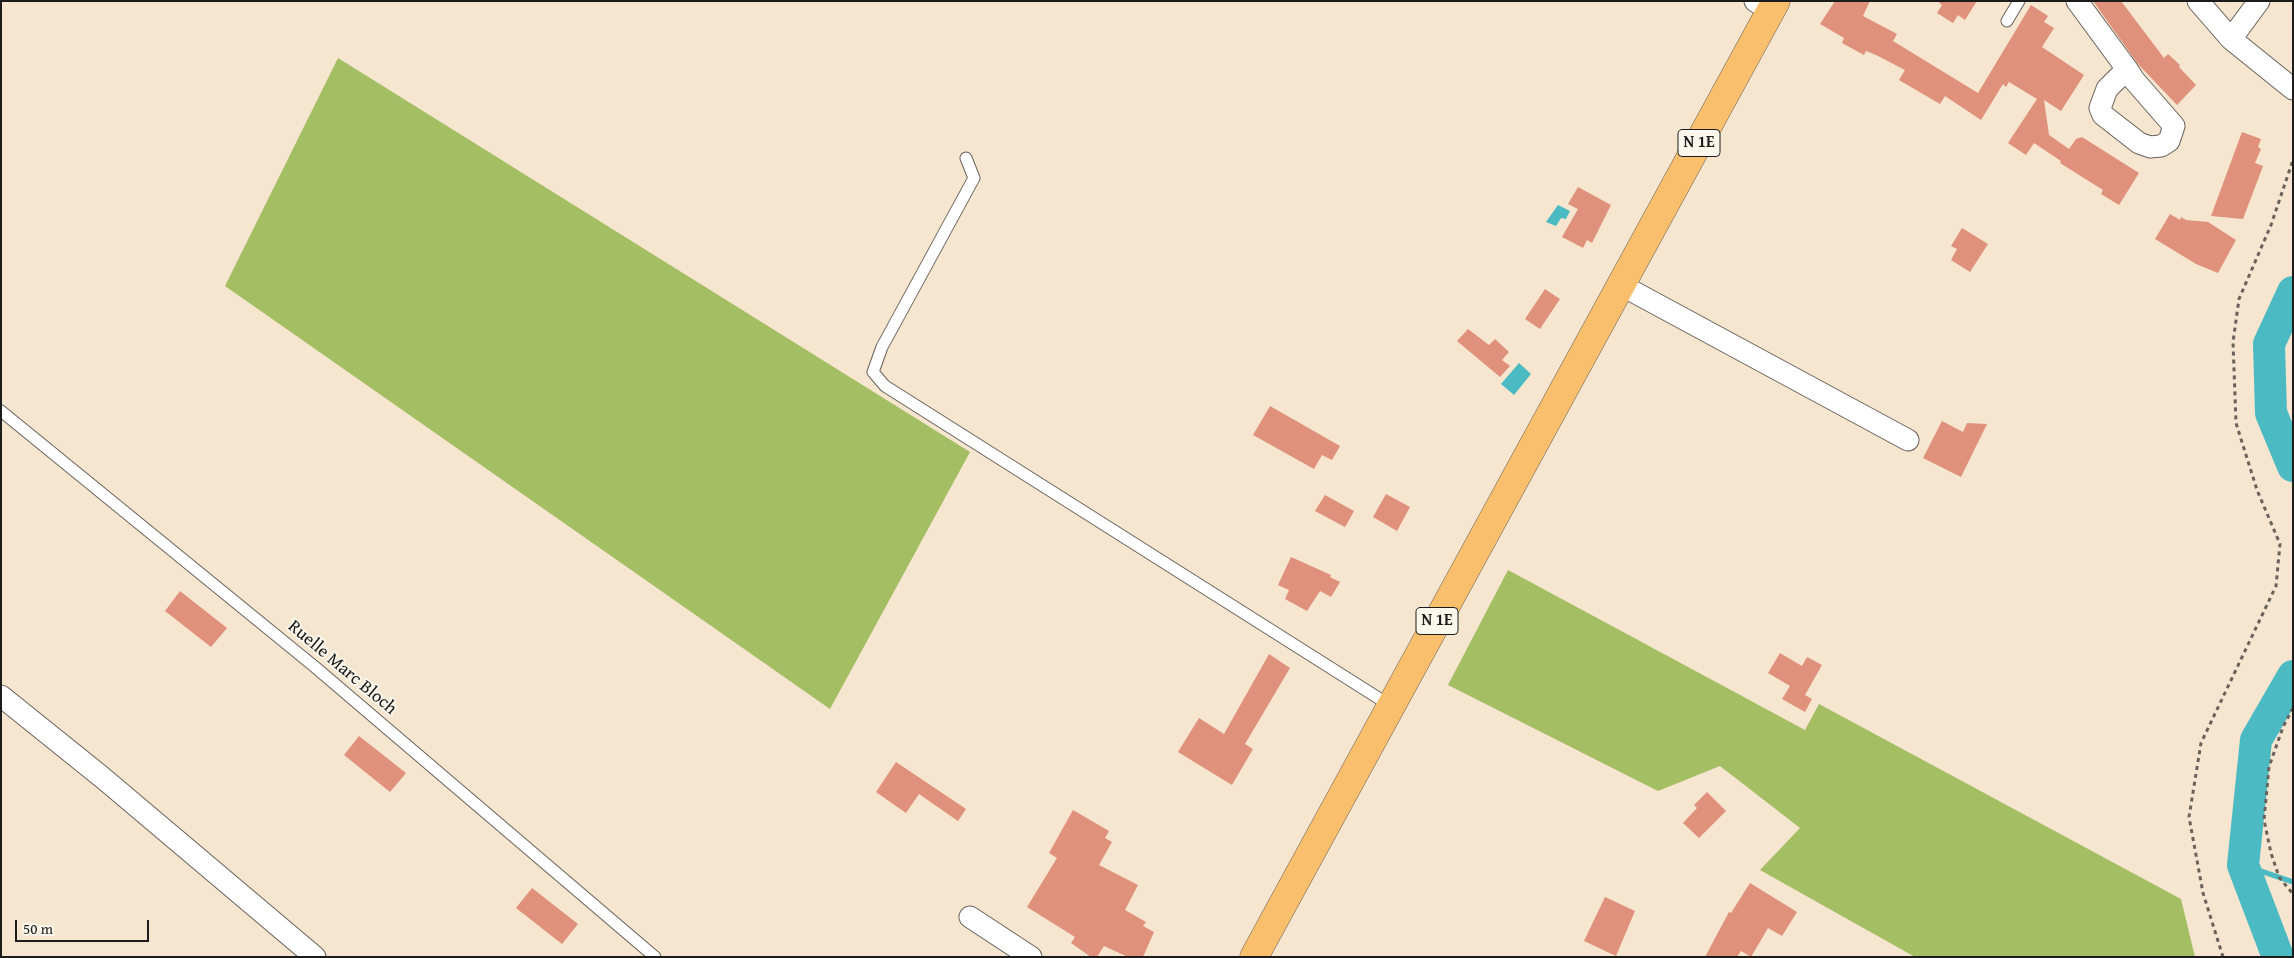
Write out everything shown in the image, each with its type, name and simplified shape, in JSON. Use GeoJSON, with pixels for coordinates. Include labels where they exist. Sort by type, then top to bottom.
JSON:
{"type":"FeatureCollection","features":[{"type":"Feature","properties":{"kind":"main road","name":"N 1E"},"geometry":{"type":"LineString","coordinates":[[1254,957],[1621,285],[1767,5]]}},
{"type":"Feature","properties":{"kind":"street"},"geometry":{"type":"LineString","coordinates":[[2077,1],[2127,70]]}},
{"type":"Feature","properties":{"kind":"street"},"geometry":{"type":"LineString","coordinates":[[2198,1],[2231,39],[2293,89]]}},
{"type":"Feature","properties":{"kind":"street"},"geometry":{"type":"LineString","coordinates":[[2231,39],[2259,1]]}},
{"type":"Feature","properties":{"kind":"street"},"geometry":{"type":"LineString","coordinates":[[1621,285],[1908,440]]}},
{"type":"Feature","properties":{"kind":"street"},"geometry":{"type":"LineString","coordinates":[[1,696],[103,778],[315,957]]}},
{"type":"Feature","properties":{"kind":"street"},"geometry":{"type":"LineString","coordinates":[[970,917],[1031,957]]}},
{"type":"Feature","properties":{"kind":"lane"},"geometry":{"type":"LineString","coordinates":[[2007,21],[2019,1]]}},
{"type":"Feature","properties":{"kind":"lane"},"geometry":{"type":"LineString","coordinates":[[966,158],[974,178],[882,347],[873,372],[885,386],[1390,706]]}},
{"type":"Feature","properties":{"kind":"lane","name":"Ruelle Marc Bloch"},"geometry":{"type":"LineString","coordinates":[[1,411],[315,667],[655,957]]}},
{"type":"Feature","properties":{"kind":"path"},"geometry":{"type":"LineString","coordinates":[[2224,957],[2203,893],[2189,817],[2201,743],[2276,586],[2280,544],[2257,490],[2236,423],[2233,342],[2239,299],[2271,225],[2293,160]]}},
{"type":"Feature","properties":{"kind":"path"},"geometry":{"type":"LineString","coordinates":[[2293,708],[2283,727],[2269,767],[2264,820],[2271,853],[2279,877],[2293,894]]}},
{"type":"Feature","properties":{"kind":"green space"},"geometry":{"type":"Polygon","coordinates":[[[338,58],[970,452],[830,709],[225,286],[338,58]]]}},
{"type":"Feature","properties":{"kind":"green space"},"geometry":{"type":"Polygon","coordinates":[[[1508,570],[1805,730],[1819,704],[2181,899],[2195,957],[1915,957],[1760,870],[1800,828],[1720,766],[1658,791],[1448,685],[1508,570]]]}},
{"type":"Feature","properties":{"kind":"water"},"geometry":{"type":"Polygon","coordinates":[[[1558,205],[1570,211],[1566,219],[1561,218],[1556,226],[1546,222],[1558,205]]]}},
{"type":"Feature","properties":{"kind":"water"},"geometry":{"type":"Polygon","coordinates":[[[1519,363],[1531,374],[1514,395],[1501,384],[1519,363]]]}},
{"type":"Feature","properties":{"kind":"building"},"geometry":{"type":"Polygon","coordinates":[[[1835,1],[1870,1],[1863,16],[1897,34],[1893,41],[1978,93],[2031,5],[2048,16],[2044,22],[2054,28],[2042,47],[2084,75],[2061,111],[2044,100],[2049,135],[2069,149],[2076,139],[2082,137],[2139,173],[2119,205],[2101,194],[2103,190],[2060,163],[2061,161],[2034,143],[2026,155],[2008,143],[2037,99],[2009,82],[2006,87],[2003,84],[1981,120],[1945,96],[1940,104],[1899,80],[1905,70],[1866,51],[1864,55],[1842,43],[1844,38],[1820,24],[1835,1]]]}},
{"type":"Feature","properties":{"kind":"building"},"geometry":{"type":"Polygon","coordinates":[[[1937,1],[1977,1],[1965,20],[1958,15],[1953,23],[1937,13],[1942,5],[1937,1]]]}},
{"type":"Feature","properties":{"kind":"building"},"geometry":{"type":"Polygon","coordinates":[[[2093,1],[2121,1],[2164,58],[2168,54],[2180,65],[2179,67],[2196,85],[2177,105],[2138,64],[2093,1]]]}},
{"type":"Feature","properties":{"kind":"building"},"geometry":{"type":"Polygon","coordinates":[[[2242,132],[2261,139],[2258,147],[2261,149],[2255,163],[2263,166],[2243,219],[2211,216],[2242,132]]]}},
{"type":"Feature","properties":{"kind":"building"},"geometry":{"type":"Polygon","coordinates":[[[1578,187],[1611,205],[1592,243],[1587,240],[1583,248],[1562,237],[1578,209],[1568,204],[1578,187]]]}},
{"type":"Feature","properties":{"kind":"building"},"geometry":{"type":"Polygon","coordinates":[[[2170,214],[2180,220],[2181,217],[2186,220],[2208,222],[2236,240],[2218,273],[2196,264],[2155,239],[2170,214]]]}},
{"type":"Feature","properties":{"kind":"building"},"geometry":{"type":"Polygon","coordinates":[[[1962,228],[1988,244],[1970,272],[1951,260],[1957,249],[1951,246],[1962,228]]]}},
{"type":"Feature","properties":{"kind":"building"},"geometry":{"type":"Polygon","coordinates":[[[1545,289],[1560,299],[1540,329],[1525,319],[1545,289]]]}},
{"type":"Feature","properties":{"kind":"building"},"geometry":{"type":"Polygon","coordinates":[[[1468,329],[1489,345],[1495,339],[1509,352],[1502,360],[1510,366],[1500,377],[1457,341],[1468,329]]]}},
{"type":"Feature","properties":{"kind":"building"},"geometry":{"type":"Polygon","coordinates":[[[1270,406],[1340,446],[1332,460],[1322,455],[1314,469],[1253,435],[1270,406]]]}},
{"type":"Feature","properties":{"kind":"building"},"geometry":{"type":"Polygon","coordinates":[[[1942,421],[1963,432],[1967,423],[1987,424],[1961,477],[1923,458],[1942,421]]]}},
{"type":"Feature","properties":{"kind":"building"},"geometry":{"type":"Polygon","coordinates":[[[1386,494],[1410,507],[1397,531],[1373,517],[1386,494]]]}},
{"type":"Feature","properties":{"kind":"building"},"geometry":{"type":"Polygon","coordinates":[[[1325,495],[1354,511],[1345,527],[1315,511],[1325,495]]]}},
{"type":"Feature","properties":{"kind":"building"},"geometry":{"type":"Polygon","coordinates":[[[1291,557],[1331,575],[1330,577],[1340,582],[1331,597],[1320,591],[1307,611],[1285,599],[1289,590],[1278,585],[1291,557]]]}},
{"type":"Feature","properties":{"kind":"building"},"geometry":{"type":"Polygon","coordinates":[[[180,591],[227,628],[211,647],[165,611],[180,591]]]}},
{"type":"Feature","properties":{"kind":"building"},"geometry":{"type":"Polygon","coordinates":[[[1780,653],[1802,666],[1807,657],[1822,665],[1805,695],[1812,699],[1805,712],[1782,699],[1790,686],[1768,673],[1780,653]]]}},
{"type":"Feature","properties":{"kind":"building"},"geometry":{"type":"Polygon","coordinates":[[[1269,654],[1290,668],[1245,744],[1253,749],[1232,785],[1178,752],[1199,718],[1224,734],[1269,654]]]}},
{"type":"Feature","properties":{"kind":"building"},"geometry":{"type":"Polygon","coordinates":[[[359,736],[406,773],[390,792],[344,755],[359,736]]]}},
{"type":"Feature","properties":{"kind":"building"},"geometry":{"type":"Polygon","coordinates":[[[896,762],[966,809],[958,821],[919,794],[906,813],[876,792],[896,762]]]}},
{"type":"Feature","properties":{"kind":"building"},"geometry":{"type":"Polygon","coordinates":[[[1707,792],[1726,811],[1699,838],[1683,823],[1697,808],[1694,805],[1707,792]]]}},
{"type":"Feature","properties":{"kind":"building"},"geometry":{"type":"Polygon","coordinates":[[[1073,810],[1109,831],[1105,838],[1112,842],[1099,865],[1138,885],[1125,910],[1146,922],[1143,926],[1154,932],[1143,957],[1128,957],[1104,946],[1097,957],[1091,957],[1071,943],[1075,937],[1027,907],[1057,858],[1049,853],[1073,810]]]}},
{"type":"Feature","properties":{"kind":"building"},"geometry":{"type":"Polygon","coordinates":[[[1750,883],[1797,912],[1782,936],[1768,928],[1751,957],[1741,951],[1737,957],[1705,957],[1729,912],[1731,913],[1750,883]]]}},
{"type":"Feature","properties":{"kind":"building"},"geometry":{"type":"Polygon","coordinates":[[[532,888],[578,924],[562,944],[516,908],[532,888]]]}},
{"type":"Feature","properties":{"kind":"building"},"geometry":{"type":"Polygon","coordinates":[[[1605,897],[1635,911],[1616,956],[1584,941],[1605,897]]]}},
{"type":"Feature","properties":{"kind":"waterway"},"geometry":{"type":"LineString","coordinates":[[2293,292],[2269,344],[2271,413],[2293,466]]}},
{"type":"Feature","properties":{"kind":"waterway"},"geometry":{"type":"LineString","coordinates":[[2278,957],[2243,865],[2256,740],[2293,676]]}},
{"type":"Feature","properties":{"kind":"waterway"},"geometry":{"type":"LineString","coordinates":[[2243,865],[2293,882]]}}]}
